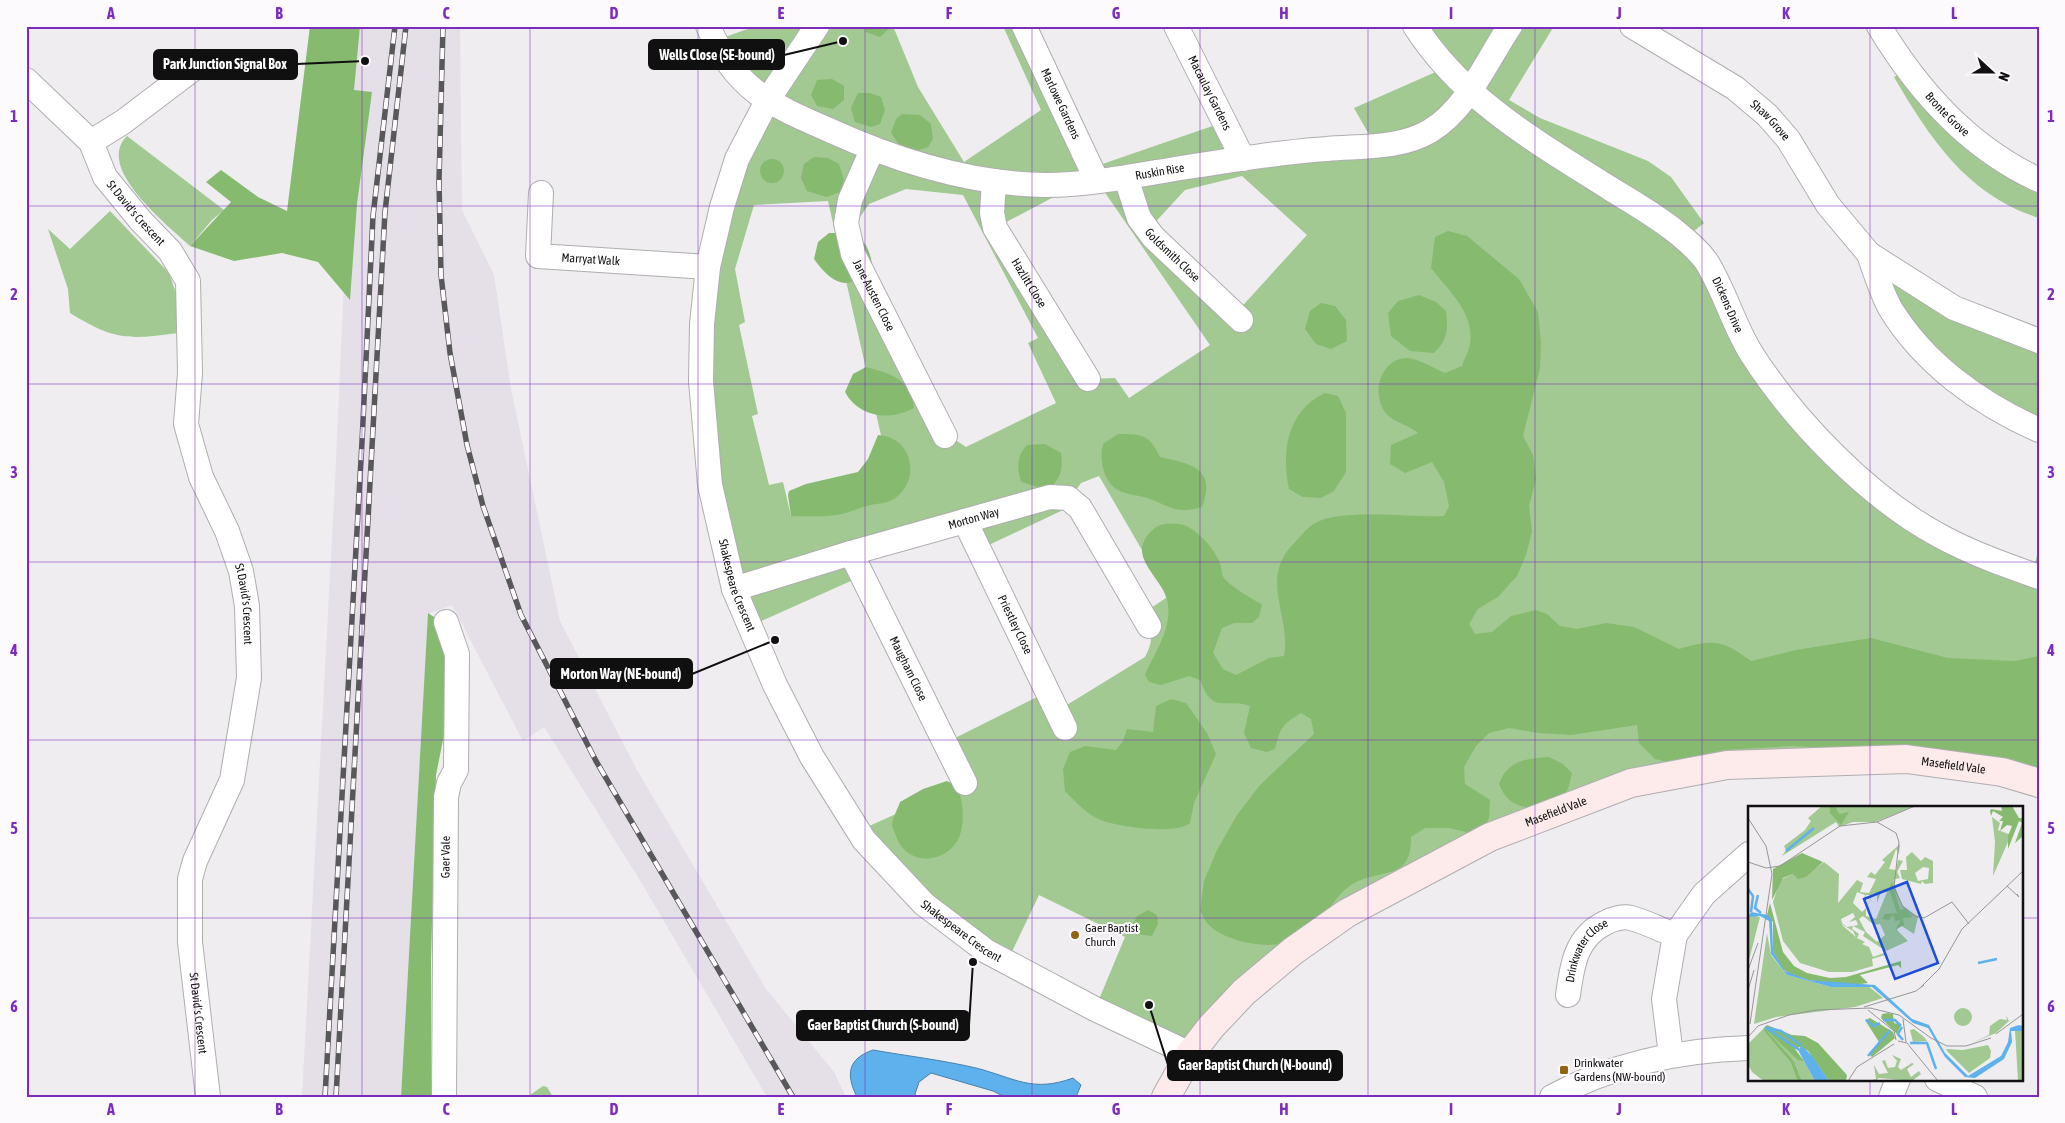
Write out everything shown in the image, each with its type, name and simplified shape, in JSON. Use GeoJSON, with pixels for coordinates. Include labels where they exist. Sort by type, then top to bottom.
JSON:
{"type":"FeatureCollection","features":[{"type":"Feature","properties":{"kind":"street","name":"Ruskin Rise"},"geometry":{"type":"LineString","coordinates":[[708,26],[725,61],[743,82],[767,101],[872,150],[916,166],[994,181],[1045,185],[1126,178],[1315,149],[1404,142],[1431,130],[1462,102],[1510,26]]}},
{"type":"Feature","properties":{"kind":"street","name":"Shakespeare Crescent"},"geometry":{"type":"LineString","coordinates":[[817,26],[767,101],[737,159],[708,267],[702,324],[701,381],[710,485],[734,589],[775,685],[812,757],[864,840],[924,904],[986,951],[1118,1020],[1190,1054]]}},
{"type":"Feature","properties":{"kind":"street","name":"Marlowe Gardens"},"geometry":{"type":"LineString","coordinates":[[1024,26],[1097,181]]}},
{"type":"Feature","properties":{"kind":"street","name":"Macaulay Gardens"},"geometry":{"type":"LineString","coordinates":[[1176,26],[1243,159]]}},
{"type":"Feature","properties":{"kind":"street","name":"Dickens Drive"},"geometry":{"type":"LineString","coordinates":[[1415,26],[1430,50],[1470,91],[1509,124],[1674,230],[1705,259],[1739,334],[1773,387],[1817,438],[1883,497],[1939,536],[2000,563],[2039,577]]}},
{"type":"Feature","properties":{"kind":"street","name":"Shaw Grove"},"geometry":{"type":"LineString","coordinates":[[1632,26],[1735,88],[1767,115],[1788,139],[1828,206],[1869,254],[1954,308],[2039,341]]}},
{"type":"Feature","properties":{"kind":"street","name":"Bronte Grove"},"geometry":{"type":"LineString","coordinates":[[1879,26],[1892,49],[1938,107],[1978,145],[2014,169],[2039,180]]}},
{"type":"Feature","properties":{"kind":"street"},"geometry":{"type":"LineString","coordinates":[[91,142],[123,122],[197,66]]}},
{"type":"Feature","properties":{"kind":"street","name":"St David's Crescent"},"geometry":{"type":"LineString","coordinates":[[26,80],[91,142],[105,177],[141,221],[170,251],[188,281],[190,373],[186,424],[201,476],[227,531],[241,571],[247,606],[248,678],[232,780],[195,861],[190,879],[190,942],[208,1097]]}},
{"type":"Feature","properties":{"kind":"street","name":"Jane Austen Close"},"geometry":{"type":"LineString","coordinates":[[872,150],[850,200],[846,223],[853,254],[945,436]]}},
{"type":"Feature","properties":{"kind":"street","name":"Goldsmith Close"},"geometry":{"type":"LineString","coordinates":[[1126,178],[1139,218],[1152,237],[1241,320]]}},
{"type":"Feature","properties":{"kind":"street","name":"Hazlitt Close"},"geometry":{"type":"LineString","coordinates":[[994,181],[992,213],[995,228],[1088,379]]}},
{"type":"Feature","properties":{"kind":"street","name":"Marryat Walk"},"geometry":{"type":"LineString","coordinates":[[541,192],[538,256],[708,267]]}},
{"type":"Feature","properties":{"kind":"street","name":"Shaw Grove"},"geometry":{"type":"LineString","coordinates":[[1869,254],[1890,307],[1912,338],[1943,372],[1989,403],[2039,430]]}},
{"type":"Feature","properties":{"kind":"street","name":"Morton Way"},"geometry":{"type":"LineString","coordinates":[[734,589],[851,553],[1050,497],[1068,498],[1080,508],[1149,626]]}},
{"type":"Feature","properties":{"kind":"street","name":"Priestley Close"},"geometry":{"type":"LineString","coordinates":[[965,521],[1065,728]]}},
{"type":"Feature","properties":{"kind":"street","name":"Maugham Close"},"geometry":{"type":"LineString","coordinates":[[851,553],[965,783]]}},
{"type":"Feature","properties":{"kind":"street","name":"Gaer Vale"},"geometry":{"type":"LineString","coordinates":[[444,1097],[446,797],[449,783],[456,770],[457,654],[446,622]]}},
{"type":"Feature","properties":{"kind":"street","name":"Masefield Vale"},"geometry":{"type":"LineString","coordinates":[[1166,1097],[1190,1054],[1211,1027],[1244,992],[1293,951],[1347,913],[1490,837],[1631,783],[1727,765],[1906,759],[2002,772],[2039,782]]}},
{"type":"Feature","properties":{"kind":"street"},"geometry":{"type":"LineString","coordinates":[[1671,1055],[1664,999],[1675,935],[1704,894],[1748,855]]}},
{"type":"Feature","properties":{"kind":"street","name":"Drinkwater Close"},"geometry":{"type":"LineString","coordinates":[[1568,995],[1573,962],[1584,937],[1597,927],[1612,919],[1630,918],[1675,935]]}},
{"type":"Feature","properties":{"kind":"street"},"geometry":{"type":"LineString","coordinates":[[1552,1097],[1620,1069],[1671,1055],[1748,1048]]}},
{"type":"Feature","properties":{"kind":"street"},"geometry":{"type":"LineString","coordinates":[[1891,1097],[1898,1080]]}},
{"type":"Feature","properties":{"kind":"street"},"geometry":{"type":"LineString","coordinates":[[1939,1080],[1976,1097]]}},
{"type":"Feature","properties":{"kind":"shaded area"},"geometry":{"type":"Polygon","coordinates":[[[323,26],[460,26],[462,210],[494,275],[511,389],[560,621],[637,770],[766,989],[834,1072],[846,1097],[767,1097],[644,887],[544,727],[523,741],[452,605],[428,614],[401,1097],[302,1097],[335,482],[346,236],[323,26]]]}},
{"type":"Feature","properties":{"kind":"green space"},"geometry":{"type":"Polygon","coordinates":[[[310,26],[360,26],[354,90],[372,92],[357,204],[350,300],[318,262],[282,253],[234,261],[190,246],[231,202],[206,182],[221,170],[258,197],[287,211],[310,26]]]}},
{"type":"Feature","properties":{"kind":"green space"},"geometry":{"type":"Polygon","coordinates":[[[756,26],[893,26],[918,87],[964,162],[1041,110],[1003,26],[1024,26],[1091,168],[1224,122],[1243,159],[1375,145],[1354,108],[1447,67],[1415,26],[1554,26],[1509,100],[1540,118],[1648,161],[1671,177],[1704,223],[1684,239],[1739,334],[1883,497],[2032,574],[2039,548],[2039,783],[1906,759],[1631,783],[1347,913],[1190,1054],[1095,1009],[1125,937],[1039,895],[1007,962],[858,831],[965,783],[945,743],[1049,691],[1057,711],[1145,657],[1150,645],[1151,635],[1142,614],[1166,598],[1164,588],[1099,476],[1081,483],[1061,511],[978,550],[965,521],[851,553],[862,576],[750,626],[710,485],[708,267],[767,101],[714,41],[756,26]],[[1242,176],[1185,190],[1148,230],[1235,314],[1307,235],[1242,176]],[[1097,181],[1082,182],[995,228],[1088,379],[1115,378],[1129,398],[1210,345],[1097,181]],[[906,189],[869,204],[849,233],[954,439],[966,447],[1056,403],[1028,343],[1038,338],[963,195],[906,189]],[[828,201],[754,205],[735,269],[745,322],[739,325],[758,414],[752,416],[769,485],[783,482],[791,516],[894,493],[828,201]]]}},
{"type":"Feature","properties":{"kind":"green space"},"geometry":{"type":"Polygon","coordinates":[[[864,26],[889,26],[889,29],[880,37],[866,32],[864,26]]]}},
{"type":"Feature","properties":{"kind":"green space"},"geometry":{"type":"Polygon","coordinates":[[[1908,69],[2039,180],[2039,218],[2014,208],[1991,195],[1971,180],[1953,162],[1922,122],[1894,77],[1908,69]]]}},
{"type":"Feature","properties":{"kind":"green space"},"geometry":{"type":"Polygon","coordinates":[[[832,79],[844,86],[844,100],[833,109],[817,106],[811,95],[817,80],[832,79]]]}},
{"type":"Feature","properties":{"kind":"green space"},"geometry":{"type":"Polygon","coordinates":[[[858,93],[870,93],[881,97],[885,110],[880,124],[871,127],[855,122],[851,108],[858,93]]]}},
{"type":"Feature","properties":{"kind":"green space"},"geometry":{"type":"Polygon","coordinates":[[[902,114],[920,115],[931,124],[933,139],[928,147],[913,152],[900,146],[891,133],[896,119],[902,114]]]}},
{"type":"Feature","properties":{"kind":"green space"},"geometry":{"type":"Polygon","coordinates":[[[127,136],[224,210],[212,220],[190,246],[152,211],[127,180],[120,164],[119,149],[127,136]]]}},
{"type":"Feature","properties":{"kind":"green space"},"geometry":{"type":"Polygon","coordinates":[[[814,157],[828,158],[839,164],[844,180],[840,192],[827,197],[807,191],[801,178],[804,164],[814,157]]]}},
{"type":"Feature","properties":{"kind":"green space"},"geometry":{"type":"Polygon","coordinates":[[[772,159],[777,160],[783,166],[783,176],[777,182],[772,183],[767,182],[761,176],[760,171],[761,166],[767,160],[772,159]]]}},
{"type":"Feature","properties":{"kind":"green space"},"geometry":{"type":"Polygon","coordinates":[[[110,211],[169,273],[178,299],[178,333],[146,337],[122,336],[98,328],[70,313],[68,289],[48,229],[70,249],[110,211]]]}},
{"type":"Feature","properties":{"kind":"green space"},"geometry":{"type":"Polygon","coordinates":[[[1448,231],[1467,236],[1519,279],[1538,312],[1541,342],[1540,368],[1523,436],[1533,455],[1536,479],[1529,506],[1532,531],[1526,555],[1517,576],[1498,597],[1478,609],[1469,624],[1475,634],[1492,632],[1511,616],[1536,610],[1547,614],[1560,626],[1577,629],[1606,623],[1634,627],[1679,649],[1701,644],[1717,643],[1725,645],[1751,661],[1796,650],[1871,638],[1948,658],[2015,661],[2039,656],[2039,773],[1850,749],[1791,746],[1724,750],[1676,764],[1655,759],[1639,743],[1637,725],[1571,735],[1538,733],[1509,728],[1489,733],[1476,746],[1464,767],[1465,784],[1490,800],[1489,818],[1485,828],[1470,833],[1449,828],[1425,828],[1411,837],[1410,852],[1400,868],[1392,872],[1372,876],[1351,885],[1341,894],[1320,920],[1294,940],[1274,945],[1239,941],[1228,937],[1209,925],[1200,911],[1204,881],[1217,850],[1237,815],[1260,785],[1314,734],[1311,719],[1301,713],[1290,720],[1283,728],[1278,736],[1275,749],[1267,752],[1251,748],[1244,733],[1250,706],[1215,702],[1205,691],[1200,680],[1189,676],[1161,685],[1149,682],[1145,675],[1165,632],[1168,604],[1161,587],[1145,562],[1142,553],[1143,545],[1150,532],[1160,525],[1177,524],[1190,528],[1203,538],[1213,551],[1220,563],[1223,576],[1227,581],[1262,604],[1259,617],[1252,623],[1234,623],[1222,628],[1213,653],[1223,669],[1236,675],[1269,658],[1284,656],[1285,637],[1277,581],[1279,569],[1282,559],[1288,550],[1312,525],[1338,516],[1375,514],[1444,516],[1449,506],[1444,482],[1432,462],[1405,473],[1390,464],[1391,445],[1418,433],[1386,413],[1380,401],[1379,385],[1381,377],[1390,364],[1405,358],[1414,359],[1445,373],[1462,366],[1470,344],[1468,322],[1459,303],[1431,268],[1435,237],[1448,231]]]}},
{"type":"Feature","properties":{"kind":"green space"},"geometry":{"type":"Polygon","coordinates":[[[829,233],[853,235],[867,246],[872,263],[865,273],[857,279],[843,283],[835,280],[814,259],[818,242],[829,233]]]}},
{"type":"Feature","properties":{"kind":"green space"},"geometry":{"type":"Polygon","coordinates":[[[1876,277],[1914,285],[2039,341],[2039,430],[1943,372],[1876,277]]]}},
{"type":"Feature","properties":{"kind":"green space"},"geometry":{"type":"Polygon","coordinates":[[[1419,295],[1436,302],[1446,311],[1446,334],[1434,353],[1410,351],[1391,336],[1388,313],[1398,301],[1419,295]]]}},
{"type":"Feature","properties":{"kind":"green space"},"geometry":{"type":"Polygon","coordinates":[[[1321,303],[1335,306],[1346,320],[1347,341],[1331,349],[1316,344],[1305,329],[1310,311],[1321,303]]]}},
{"type":"Feature","properties":{"kind":"green space"},"geometry":{"type":"Polygon","coordinates":[[[866,367],[891,375],[904,384],[909,390],[914,408],[895,415],[885,416],[867,412],[858,407],[845,392],[853,374],[866,367]]]}},
{"type":"Feature","properties":{"kind":"green space"},"geometry":{"type":"Polygon","coordinates":[[[1325,393],[1338,396],[1346,413],[1346,472],[1334,491],[1321,498],[1303,497],[1289,489],[1286,461],[1287,447],[1295,421],[1302,410],[1325,393]]]}},
{"type":"Feature","properties":{"kind":"green space"},"geometry":{"type":"Polygon","coordinates":[[[1118,434],[1133,434],[1144,437],[1156,449],[1160,457],[1190,465],[1198,470],[1203,475],[1206,483],[1206,494],[1202,507],[1179,510],[1147,498],[1123,492],[1114,487],[1106,477],[1102,463],[1102,450],[1103,444],[1118,434]]]}},
{"type":"Feature","properties":{"kind":"green space"},"geometry":{"type":"Polygon","coordinates":[[[878,435],[890,438],[900,444],[910,463],[910,474],[907,484],[900,494],[888,502],[837,515],[791,516],[789,491],[806,484],[858,472],[868,459],[878,435]]]}},
{"type":"Feature","properties":{"kind":"green space"},"geometry":{"type":"Polygon","coordinates":[[[1045,444],[1061,453],[1062,467],[1058,478],[1052,486],[1038,487],[1021,482],[1018,462],[1023,449],[1027,445],[1045,444]]]}},
{"type":"Feature","properties":{"kind":"green space"},"geometry":{"type":"Polygon","coordinates":[[[428,613],[437,619],[445,651],[447,720],[436,775],[431,960],[431,1097],[401,1097],[428,613]]]}},
{"type":"Feature","properties":{"kind":"green space"},"geometry":{"type":"Polygon","coordinates":[[[1171,699],[1186,703],[1207,733],[1216,754],[1194,803],[1190,823],[1173,829],[1147,829],[1109,823],[1091,815],[1065,791],[1063,769],[1070,752],[1085,746],[1116,750],[1123,741],[1127,729],[1153,732],[1156,706],[1171,699]]]}},
{"type":"Feature","properties":{"kind":"green space"},"geometry":{"type":"Polygon","coordinates":[[[1549,757],[1563,764],[1572,773],[1567,791],[1560,801],[1533,808],[1519,805],[1507,798],[1499,784],[1512,765],[1525,760],[1549,757]]]}},
{"type":"Feature","properties":{"kind":"green space"},"geometry":{"type":"Polygon","coordinates":[[[947,781],[957,786],[961,798],[963,816],[960,835],[955,845],[947,852],[929,858],[919,858],[903,848],[897,839],[892,826],[893,818],[900,802],[923,789],[947,781]]]}},
{"type":"Feature","properties":{"kind":"green space"},"geometry":{"type":"Polygon","coordinates":[[[1148,910],[1157,915],[1158,924],[1152,936],[1136,934],[1132,926],[1137,916],[1148,910]]]}},
{"type":"Feature","properties":{"kind":"green space"},"geometry":{"type":"Polygon","coordinates":[[[543,1086],[547,1087],[553,1097],[527,1097],[543,1086]]]}},
{"type":"Feature","properties":{"kind":"water"},"geometry":{"type":"Polygon","coordinates":[[[873,1050],[963,1065],[1035,1084],[1059,1082],[1073,1078],[1081,1085],[1076,1097],[1005,1097],[993,1091],[931,1073],[919,1082],[915,1094],[916,1097],[857,1097],[851,1082],[851,1069],[858,1058],[873,1050]]]}},
{"type":"Feature","properties":{"kind":"railway"},"geometry":{"type":"LineString","coordinates":[[325,1097],[373,216],[395,26]]}},
{"type":"Feature","properties":{"kind":"railway"},"geometry":{"type":"LineString","coordinates":[[336,1097],[385,212],[406,26]]}},
{"type":"Feature","properties":{"kind":"railway"},"geometry":{"type":"LineString","coordinates":[[443,26],[439,181],[441,275],[450,353],[467,445],[483,506],[521,615],[596,761],[793,1097]]}},
{"type":"Feature","properties":{"kind":"place","name":"Wells Close (SE-bound)"},"geometry":{"type":"Point","coordinates":[843,41]}},
{"type":"Feature","properties":{"kind":"place","name":"Park Junction Signal Box"},"geometry":{"type":"Point","coordinates":[365,61]}},
{"type":"Feature","properties":{"kind":"place","name":"Morton Way (NE-bound)"},"geometry":{"type":"Point","coordinates":[775,640]}},
{"type":"Feature","properties":{"kind":"place","name":"Gaer Baptist Church"},"geometry":{"type":"Point","coordinates":[1075,935]}},
{"type":"Feature","properties":{"kind":"place","name":"Gaer Baptist Church (S-bound)"},"geometry":{"type":"Point","coordinates":[973,962]}},
{"type":"Feature","properties":{"kind":"place","name":"Gaer Baptist Church (N-bound)"},"geometry":{"type":"Point","coordinates":[1149,1005]}},
{"type":"Feature","properties":{"kind":"place","name":"Drinkwater Gardens (NW-bound)"},"geometry":{"type":"Point","coordinates":[1564,1070]}}]}
